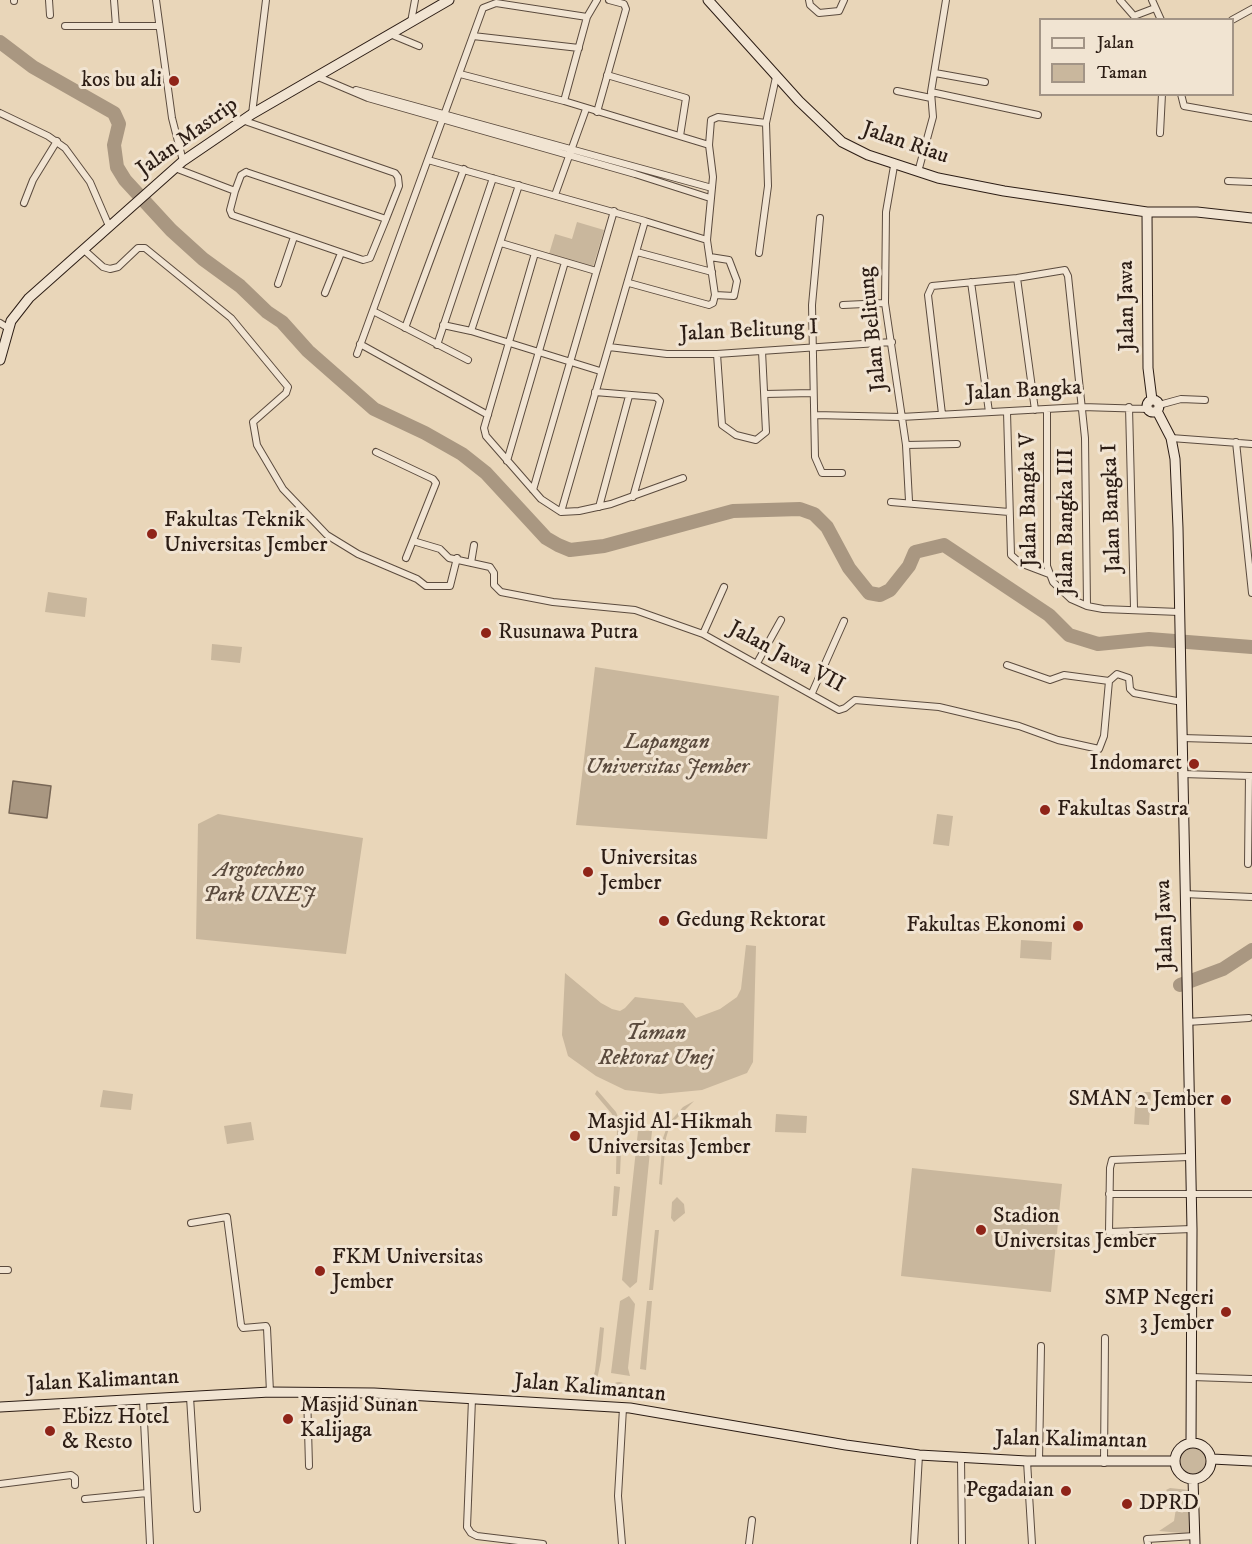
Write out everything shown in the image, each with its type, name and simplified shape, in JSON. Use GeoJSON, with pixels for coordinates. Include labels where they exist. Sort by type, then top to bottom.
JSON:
{"type":"FeatureCollection","features":[{"type":"Feature","properties":{"kind":"main road","name":"Jalan Mastrip"},"geometry":{"type":"LineString","coordinates":[[0,360],[4,325],[29,298],[86,252],[109,226],[183,161],[242,120],[449,0]]}},
{"type":"Feature","properties":{"kind":"main road","name":"Jalan Riau"},"geometry":{"type":"LineString","coordinates":[[708,0],[776,77],[842,142],[894,165],[1004,191],[1147,212],[1197,212],[1252,218]]}},
{"type":"Feature","properties":{"kind":"main road","name":"Jalan Jawa"},"geometry":{"type":"LineString","coordinates":[[1147,212],[1148,368],[1154,406],[1171,438],[1175,459],[1192,1229],[1191,1442]]}},
{"type":"Feature","properties":{"kind":"main road","name":"Jalan Kalimantan"},"geometry":{"type":"LineString","coordinates":[[0,1407],[270,1392],[472,1399],[622,1408],[920,1455],[1104,1463],[1175,1461]]}},
{"type":"Feature","properties":{"kind":"main road"},"geometry":{"type":"LineString","coordinates":[[1191,1442],[1204,1446],[1212,1459],[1211,1467],[1206,1473],[1193,1479],[1180,1473],[1175,1461],[1180,1448],[1191,1442]]}},
{"type":"Feature","properties":{"kind":"main road"},"geometry":{"type":"LineString","coordinates":[[1212,1459],[1252,1461]]}},
{"type":"Feature","properties":{"kind":"main road"},"geometry":{"type":"LineString","coordinates":[[1193,1479],[1195,1540]]}},
{"type":"Feature","properties":{"kind":"street"},"geometry":{"type":"LineString","coordinates":[[49,0],[50,15]]}},
{"type":"Feature","properties":{"kind":"street"},"geometry":{"type":"LineString","coordinates":[[114,0],[116,26]]}},
{"type":"Feature","properties":{"kind":"street"},"geometry":{"type":"LineString","coordinates":[[156,0],[172,118],[183,161]]}},
{"type":"Feature","properties":{"kind":"street"},"geometry":{"type":"LineString","coordinates":[[252,114],[266,0]]}},
{"type":"Feature","properties":{"kind":"street"},"geometry":{"type":"LineString","coordinates":[[411,22],[416,0]]}},
{"type":"Feature","properties":{"kind":"street"},"geometry":{"type":"LineString","coordinates":[[564,101],[587,16],[597,0]]}},
{"type":"Feature","properties":{"kind":"street"},"geometry":{"type":"LineString","coordinates":[[597,112],[626,9],[624,4],[609,0]]}},
{"type":"Feature","properties":{"kind":"street"},"geometry":{"type":"LineString","coordinates":[[809,0],[819,13],[839,11],[844,0]]}},
{"type":"Feature","properties":{"kind":"street"},"geometry":{"type":"LineString","coordinates":[[918,172],[933,117],[931,95],[946,0]]}},
{"type":"Feature","properties":{"kind":"street"},"geometry":{"type":"LineString","coordinates":[[1120,0],[1134,16],[1155,8]]}},
{"type":"Feature","properties":{"kind":"street"},"geometry":{"type":"LineString","coordinates":[[1152,0],[1160,18]]}},
{"type":"Feature","properties":{"kind":"street"},"geometry":{"type":"LineString","coordinates":[[357,354],[481,12],[491,3],[587,16]]}},
{"type":"Feature","properties":{"kind":"street"},"geometry":{"type":"LineString","coordinates":[[1234,19],[1252,9]]}},
{"type":"Feature","properties":{"kind":"street"},"geometry":{"type":"LineString","coordinates":[[65,26],[158,26]]}},
{"type":"Feature","properties":{"kind":"street"},"geometry":{"type":"LineString","coordinates":[[390,34],[419,46]]}},
{"type":"Feature","properties":{"kind":"street"},"geometry":{"type":"LineString","coordinates":[[473,36],[579,48]]}},
{"type":"Feature","properties":{"kind":"street"},"geometry":{"type":"LineString","coordinates":[[935,72],[985,82]]}},
{"type":"Feature","properties":{"kind":"street"},"geometry":{"type":"LineString","coordinates":[[460,74],[564,101],[709,145]]}},
{"type":"Feature","properties":{"kind":"street"},"geometry":{"type":"LineString","coordinates":[[607,75],[686,98],[680,136]]}},
{"type":"Feature","properties":{"kind":"street"},"geometry":{"type":"LineString","coordinates":[[316,76],[349,89],[442,117],[636,171],[712,188]]}},
{"type":"Feature","properties":{"kind":"street"},"geometry":{"type":"LineString","coordinates":[[759,253],[768,186],[766,123],[776,77]]}},
{"type":"Feature","properties":{"kind":"street"},"geometry":{"type":"LineString","coordinates":[[897,91],[1038,115]]}},
{"type":"Feature","properties":{"kind":"street"},"geometry":{"type":"LineString","coordinates":[[1160,133],[1162,96]]}},
{"type":"Feature","properties":{"kind":"street"},"geometry":{"type":"LineString","coordinates":[[1182,96],[1184,106],[1252,118]]}},
{"type":"Feature","properties":{"kind":"street"},"geometry":{"type":"LineString","coordinates":[[555,195],[586,109]]}},
{"type":"Feature","properties":{"kind":"street"},"geometry":{"type":"LineString","coordinates":[[0,113],[57,141],[82,170],[109,226]]}},
{"type":"Feature","properties":{"kind":"street"},"geometry":{"type":"LineString","coordinates":[[629,283],[709,305],[714,303],[715,295],[707,240],[712,188],[709,145],[713,117],[766,123]]}},
{"type":"Feature","properties":{"kind":"street"},"geometry":{"type":"LineString","coordinates":[[242,120],[395,173],[399,186],[386,219],[369,259],[363,260],[341,253],[232,215],[230,210],[235,191],[241,175],[248,172],[386,219]]}},
{"type":"Feature","properties":{"kind":"street"},"geometry":{"type":"LineString","coordinates":[[24,203],[33,180],[57,141]]}},
{"type":"Feature","properties":{"kind":"street"},"geometry":{"type":"LineString","coordinates":[[428,160],[614,211],[707,240]]}},
{"type":"Feature","properties":{"kind":"street","name":"Jalan Belitung"},"geometry":{"type":"LineString","coordinates":[[894,165],[886,212],[885,303],[906,445],[909,501]]}},
{"type":"Feature","properties":{"kind":"street"},"geometry":{"type":"LineString","coordinates":[[175,168],[235,191]]}},
{"type":"Feature","properties":{"kind":"street"},"geometry":{"type":"LineString","coordinates":[[405,328],[464,169]]}},
{"type":"Feature","properties":{"kind":"street"},"geometry":{"type":"LineString","coordinates":[[636,171],[710,198]]}},
{"type":"Feature","properties":{"kind":"street"},"geometry":{"type":"LineString","coordinates":[[437,345],[494,178]]}},
{"type":"Feature","properties":{"kind":"street"},"geometry":{"type":"LineString","coordinates":[[1228,182],[1252,182]]}},
{"type":"Feature","properties":{"kind":"street"},"geometry":{"type":"LineString","coordinates":[[471,331],[519,185]]}},
{"type":"Feature","properties":{"kind":"street"},"geometry":{"type":"LineString","coordinates":[[533,490],[614,211]]}},
{"type":"Feature","properties":{"kind":"street"},"geometry":{"type":"LineString","coordinates":[[820,219],[812,304],[814,457],[818,468],[825,474],[842,473]]}},
{"type":"Feature","properties":{"kind":"street"},"geometry":{"type":"LineString","coordinates":[[561,512],[600,371],[629,283],[645,221]]}},
{"type":"Feature","properties":{"kind":"street"},"geometry":{"type":"LineString","coordinates":[[278,284],[294,237]]}},
{"type":"Feature","properties":{"kind":"street"},"geometry":{"type":"LineString","coordinates":[[501,243],[596,271]]}},
{"type":"Feature","properties":{"kind":"street"},"geometry":{"type":"LineString","coordinates":[[86,252],[103,267],[118,267],[138,248],[144,248],[231,318],[288,387],[286,393],[253,422],[256,445],[272,473],[294,501],[327,535],[343,546],[417,579],[426,586],[450,586],[457,558]]}},
{"type":"Feature","properties":{"kind":"street"},"geometry":{"type":"LineString","coordinates":[[637,252],[712,272]]}},
{"type":"Feature","properties":{"kind":"street"},"geometry":{"type":"LineString","coordinates":[[325,293],[341,253]]}},
{"type":"Feature","properties":{"kind":"street"},"geometry":{"type":"LineString","coordinates":[[535,253],[508,342],[488,415],[485,435],[533,490],[550,506],[561,512],[599,507],[683,478]]}},
{"type":"Feature","properties":{"kind":"street"},"geometry":{"type":"LineString","coordinates":[[710,256],[728,259],[737,281],[733,296],[715,295]]}},
{"type":"Feature","properties":{"kind":"street"},"geometry":{"type":"LineString","coordinates":[[507,461],[565,262]]}},
{"type":"Feature","properties":{"kind":"street","name":"Jalan Bangka III"},"geometry":{"type":"LineString","coordinates":[[1017,278],[1060,269],[1067,272],[1085,449],[1087,606],[1071,599],[1057,588]]}},
{"type":"Feature","properties":{"kind":"street"},"geometry":{"type":"LineString","coordinates":[[942,414],[929,292],[932,286],[940,283],[1017,278],[1035,410]]}},
{"type":"Feature","properties":{"kind":"street"},"geometry":{"type":"LineString","coordinates":[[972,282],[989,412]]}},
{"type":"Feature","properties":{"kind":"street"},"geometry":{"type":"LineString","coordinates":[[843,305],[885,303]]}},
{"type":"Feature","properties":{"kind":"street"},"geometry":{"type":"LineString","coordinates":[[373,311],[468,360]]}},
{"type":"Feature","properties":{"kind":"street"},"geometry":{"type":"LineString","coordinates":[[443,325],[540,351],[600,371]]}},
{"type":"Feature","properties":{"kind":"street","name":"Jalan Belitung I"},"geometry":{"type":"LineString","coordinates":[[609,347],[667,354],[717,354],[891,342]]}},
{"type":"Feature","properties":{"kind":"street"},"geometry":{"type":"LineString","coordinates":[[360,344],[488,415]]}},
{"type":"Feature","properties":{"kind":"street"},"geometry":{"type":"LineString","coordinates":[[717,354],[720,420],[726,430],[752,440],[764,436],[766,432],[762,351]]}},
{"type":"Feature","properties":{"kind":"street"},"geometry":{"type":"LineString","coordinates":[[595,392],[656,397],[660,401],[633,497]]}},
{"type":"Feature","properties":{"kind":"street"},"geometry":{"type":"LineString","coordinates":[[765,394],[813,393]]}},
{"type":"Feature","properties":{"kind":"street"},"geometry":{"type":"LineString","coordinates":[[599,507],[629,396]]}},
{"type":"Feature","properties":{"kind":"street","name":"Jalan Bangka"},"geometry":{"type":"LineString","coordinates":[[815,415],[901,417],[1082,407],[1154,406],[1181,399],[1205,400]]}},
{"type":"Feature","properties":{"kind":"street","name":"Jalan Bangka I"},"geometry":{"type":"LineString","coordinates":[[1128,406],[1134,608]]}},
{"type":"Feature","properties":{"kind":"street","name":"Jalan Bangka V"},"geometry":{"type":"LineString","coordinates":[[1047,410],[1049,574],[1057,588]]}},
{"type":"Feature","properties":{"kind":"street"},"geometry":{"type":"LineString","coordinates":[[1007,412],[1009,546],[1012,558],[1020,564],[1049,574]]}},
{"type":"Feature","properties":{"kind":"street"},"geometry":{"type":"LineString","coordinates":[[1171,438],[1252,444]]}},
{"type":"Feature","properties":{"kind":"street"},"geometry":{"type":"LineString","coordinates":[[1236,442],[1252,593]]}},
{"type":"Feature","properties":{"kind":"street"},"geometry":{"type":"LineString","coordinates":[[906,445],[957,444]]}},
{"type":"Feature","properties":{"kind":"street"},"geometry":{"type":"LineString","coordinates":[[376,452],[435,482],[436,487],[406,558]]}},
{"type":"Feature","properties":{"kind":"street"},"geometry":{"type":"LineString","coordinates":[[891,502],[909,501],[958,509],[1009,512]]}},
{"type":"Feature","properties":{"kind":"street","name":"Jalan Jawa VII"},"geometry":{"type":"LineString","coordinates":[[413,541],[440,549],[449,558],[457,558],[492,568],[494,585],[501,592],[554,602],[635,610],[703,634],[839,710],[855,700],[948,708],[1019,726],[1058,740],[1099,749],[1104,736],[1109,681]]}},
{"type":"Feature","properties":{"kind":"street"},"geometry":{"type":"LineString","coordinates":[[471,563],[474,545]]}},
{"type":"Feature","properties":{"kind":"street"},"geometry":{"type":"LineString","coordinates":[[703,634],[724,587]]}},
{"type":"Feature","properties":{"kind":"street"},"geometry":{"type":"LineString","coordinates":[[1087,606],[1103,609],[1134,608],[1179,616]]}},
{"type":"Feature","properties":{"kind":"street"},"geometry":{"type":"LineString","coordinates":[[757,663],[781,620]]}},
{"type":"Feature","properties":{"kind":"street"},"geometry":{"type":"LineString","coordinates":[[812,693],[844,621]]}},
{"type":"Feature","properties":{"kind":"street"},"geometry":{"type":"LineString","coordinates":[[1007,665],[1050,680],[1064,675],[1109,681],[1118,674],[1124,674],[1130,678],[1130,688],[1134,693],[1182,702]]}},
{"type":"Feature","properties":{"kind":"street"},"geometry":{"type":"LineString","coordinates":[[1182,738],[1252,740]]}},
{"type":"Feature","properties":{"kind":"street"},"geometry":{"type":"LineString","coordinates":[[1182,774],[1250,776],[1248,864]]}},
{"type":"Feature","properties":{"kind":"street"},"geometry":{"type":"LineString","coordinates":[[1183,894],[1252,897]]}},
{"type":"Feature","properties":{"kind":"street"},"geometry":{"type":"LineString","coordinates":[[1187,1022],[1249,1018]]}},
{"type":"Feature","properties":{"kind":"street"},"geometry":{"type":"LineString","coordinates":[[1189,1157],[1116,1158],[1111,1161],[1109,1232],[1192,1229]]}},
{"type":"Feature","properties":{"kind":"street"},"geometry":{"type":"LineString","coordinates":[[1109,1194],[1252,1194]]}},
{"type":"Feature","properties":{"kind":"street"},"geometry":{"type":"LineString","coordinates":[[191,1223],[224,1216],[227,1218],[241,1325],[243,1328],[266,1326],[267,1328],[270,1392]]}},
{"type":"Feature","properties":{"kind":"street"},"geometry":{"type":"LineString","coordinates":[[0,1270],[8,1270]]}},
{"type":"Feature","properties":{"kind":"street"},"geometry":{"type":"LineString","coordinates":[[1104,1463],[1105,1338]]}},
{"type":"Feature","properties":{"kind":"street"},"geometry":{"type":"LineString","coordinates":[[1039,1461],[1041,1346]]}},
{"type":"Feature","properties":{"kind":"street"},"geometry":{"type":"LineString","coordinates":[[1192,1377],[1252,1379]]}},
{"type":"Feature","properties":{"kind":"street"},"geometry":{"type":"LineString","coordinates":[[307,1392],[309,1466]]}},
{"type":"Feature","properties":{"kind":"street"},"geometry":{"type":"LineString","coordinates":[[190,1397],[197,1509]]}},
{"type":"Feature","properties":{"kind":"street"},"geometry":{"type":"LineString","coordinates":[[472,1399],[466,1523],[471,1533],[502,1541],[543,1544]]}},
{"type":"Feature","properties":{"kind":"street"},"geometry":{"type":"LineString","coordinates":[[143,1400],[150,1544]]}},
{"type":"Feature","properties":{"kind":"street"},"geometry":{"type":"LineString","coordinates":[[622,1408],[618,1496],[622,1544]]}},
{"type":"Feature","properties":{"kind":"street"},"geometry":{"type":"LineString","coordinates":[[914,1544],[920,1455]]}},
{"type":"Feature","properties":{"kind":"street"},"geometry":{"type":"LineString","coordinates":[[961,1458],[962,1544]]}},
{"type":"Feature","properties":{"kind":"street"},"geometry":{"type":"LineString","coordinates":[[1027,1461],[1032,1544]]}},
{"type":"Feature","properties":{"kind":"street"},"geometry":{"type":"LineString","coordinates":[[0,1484],[71,1475],[74,1477],[75,1485]]}},
{"type":"Feature","properties":{"kind":"street"},"geometry":{"type":"LineString","coordinates":[[85,1499],[147,1493]]}},
{"type":"Feature","properties":{"kind":"street"},"geometry":{"type":"LineString","coordinates":[[749,1544],[752,1520]]}},
{"type":"Feature","properties":{"kind":"street"},"geometry":{"type":"LineString","coordinates":[[1148,1541],[1195,1540]]}},
{"type":"Feature","properties":{"kind":"green space"},"geometry":{"type":"Polygon","coordinates":[[[577,222],[604,230],[593,267],[549,254],[555,234],[572,239],[577,222]]]}},
{"type":"Feature","properties":{"kind":"green space"},"geometry":{"type":"Polygon","coordinates":[[[48,592],[87,598],[85,617],[45,612],[48,592]]]}},
{"type":"Feature","properties":{"kind":"green space"},"geometry":{"type":"Polygon","coordinates":[[[212,644],[242,647],[240,663],[211,660],[212,644]]]}},
{"type":"Feature","properties":{"kind":"green space","name":"Lapangan Universitas Jember"},"geometry":{"type":"Polygon","coordinates":[[[595,667],[779,696],[767,839],[576,825],[595,667]]]}},
{"type":"Feature","properties":{"kind":"green space","name":"Argotechno Park UNEJ"},"geometry":{"type":"Polygon","coordinates":[[[218,814],[363,838],[346,954],[196,939],[198,824],[218,814]]]}},
{"type":"Feature","properties":{"kind":"green space"},"geometry":{"type":"Polygon","coordinates":[[[937,814],[953,816],[949,846],[933,844],[937,814]]]}},
{"type":"Feature","properties":{"kind":"green space"},"geometry":{"type":"Polygon","coordinates":[[[1021,940],[1052,942],[1051,960],[1020,958],[1021,940]]]}},
{"type":"Feature","properties":{"kind":"green space","name":"Taman Rektorat Unej"},"geometry":{"type":"Polygon","coordinates":[[[746,945],[756,946],[753,1062],[747,1073],[702,1090],[660,1094],[625,1090],[596,1076],[568,1056],[562,1035],[565,973],[601,1003],[612,1009],[620,1011],[635,997],[683,1003],[696,1018],[720,1009],[737,997],[741,989],[746,945]]]}},
{"type":"Feature","properties":{"kind":"green space"},"geometry":{"type":"Polygon","coordinates":[[[103,1090],[133,1094],[131,1110],[100,1107],[103,1090]]]}},
{"type":"Feature","properties":{"kind":"green space"},"geometry":{"type":"Polygon","coordinates":[[[597,1090],[616,1112],[622,1128],[620,1174],[616,1174],[617,1129],[612,1114],[595,1094],[597,1090]]]}},
{"type":"Feature","properties":{"kind":"green space"},"geometry":{"type":"Polygon","coordinates":[[[1136,1092],[1151,1092],[1149,1125],[1134,1124],[1136,1092]]]}},
{"type":"Feature","properties":{"kind":"green space"},"geometry":{"type":"Polygon","coordinates":[[[694,1101],[670,1125],[666,1138],[662,1185],[659,1184],[663,1138],[668,1124],[683,1107],[694,1101]]]}},
{"type":"Feature","properties":{"kind":"green space"},"geometry":{"type":"Polygon","coordinates":[[[776,1114],[807,1116],[806,1133],[775,1132],[776,1114]]]}},
{"type":"Feature","properties":{"kind":"green space"},"geometry":{"type":"Polygon","coordinates":[[[251,1122],[254,1140],[227,1144],[224,1126],[251,1122]]]}},
{"type":"Feature","properties":{"kind":"green space"},"geometry":{"type":"Polygon","coordinates":[[[638,1131],[652,1131],[637,1282],[630,1288],[622,1280],[638,1131]]]}},
{"type":"Feature","properties":{"kind":"green space","name":"Stadion Universitas Jember"},"geometry":{"type":"Polygon","coordinates":[[[912,1168],[1062,1184],[1051,1292],[901,1276],[912,1168]]]}},
{"type":"Feature","properties":{"kind":"green space"},"geometry":{"type":"Polygon","coordinates":[[[614,1186],[620,1187],[617,1216],[612,1216],[614,1186]]]}},
{"type":"Feature","properties":{"kind":"green space"},"geometry":{"type":"Polygon","coordinates":[[[677,1197],[684,1204],[685,1213],[674,1222],[671,1218],[672,1202],[677,1197]]]}},
{"type":"Feature","properties":{"kind":"green space"},"geometry":{"type":"Polygon","coordinates":[[[655,1230],[659,1230],[653,1290],[649,1290],[655,1230]]]}},
{"type":"Feature","properties":{"kind":"green space"},"geometry":{"type":"Polygon","coordinates":[[[629,1296],[635,1304],[628,1368],[630,1376],[611,1373],[620,1301],[629,1296]]]}},
{"type":"Feature","properties":{"kind":"green space"},"geometry":{"type":"Polygon","coordinates":[[[647,1301],[652,1301],[646,1370],[640,1369],[647,1301]]]}},
{"type":"Feature","properties":{"kind":"green space"},"geometry":{"type":"Polygon","coordinates":[[[600,1327],[604,1328],[601,1360],[598,1375],[590,1388],[595,1371],[600,1327]]]}},
{"type":"Feature","properties":{"kind":"green space"},"geometry":{"type":"Polygon","coordinates":[[[616,1382],[622,1382],[627,1390],[625,1396],[616,1398],[611,1393],[611,1387],[616,1382]]]}},
{"type":"Feature","properties":{"kind":"green space"},"geometry":{"type":"Polygon","coordinates":[[[1193,1443],[1206,1448],[1211,1461],[1206,1474],[1193,1479],[1180,1474],[1175,1461],[1180,1448],[1193,1443]]]}},
{"type":"Feature","properties":{"kind":"green space"},"geometry":{"type":"Polygon","coordinates":[[[1170,1488],[1189,1490],[1192,1534],[1159,1531],[1174,1521],[1177,1502],[1166,1490],[1170,1488]]]}},
{"type":"Feature","properties":{"kind":"shaded area"},"geometry":{"type":"Polygon","coordinates":[[[13,781],[51,786],[47,818],[9,813],[13,781]]]}},
{"type":"Feature","properties":{"kind":"waterway"},"geometry":{"type":"LineString","coordinates":[[0,42],[33,67],[114,113],[119,124],[114,145],[117,167],[125,180],[171,230],[203,259],[240,286],[267,312],[282,322],[308,351],[374,409],[425,433],[462,454],[486,473],[546,538],[558,545],[570,550],[604,546],[733,511],[800,509],[814,514],[827,527],[849,568],[869,593],[880,595],[890,590],[909,566],[915,552],[944,545],[1049,615],[1069,635],[1098,644],[1149,639],[1252,647]]}},
{"type":"Feature","properties":{"kind":"waterway"},"geometry":{"type":"LineString","coordinates":[[1180,985],[1223,969],[1252,950]]}},
{"type":"Feature","properties":{"kind":"place","name":"kos bu ali"},"geometry":{"type":"Point","coordinates":[174,81]}},
{"type":"Feature","properties":{"kind":"place","name":"Fakultas Teknik Universitas Jember"},"geometry":{"type":"Point","coordinates":[152,534]}},
{"type":"Feature","properties":{"kind":"place","name":"Rusunawa Putra"},"geometry":{"type":"Point","coordinates":[486,633]}},
{"type":"Feature","properties":{"kind":"place","name":"Indomaret"},"geometry":{"type":"Point","coordinates":[1194,764]}},
{"type":"Feature","properties":{"kind":"place","name":"Fakultas Sastra"},"geometry":{"type":"Point","coordinates":[1045,810]}},
{"type":"Feature","properties":{"kind":"place","name":"Universitas Jember"},"geometry":{"type":"Point","coordinates":[588,872]}},
{"type":"Feature","properties":{"kind":"place","name":"Gedung Rektorat"},"geometry":{"type":"Point","coordinates":[664,921]}},
{"type":"Feature","properties":{"kind":"place","name":"Fakultas Ekonomi"},"geometry":{"type":"Point","coordinates":[1078,926]}},
{"type":"Feature","properties":{"kind":"place","name":"SMAN 2 Jember"},"geometry":{"type":"Point","coordinates":[1226,1100]}},
{"type":"Feature","properties":{"kind":"place","name":"Masjid Al-Hikmah Universitas Jember"},"geometry":{"type":"Point","coordinates":[575,1136]}},
{"type":"Feature","properties":{"kind":"place","name":"Stadion Universitas Jember"},"geometry":{"type":"Point","coordinates":[981,1230]}},
{"type":"Feature","properties":{"kind":"place","name":"FKM Universitas Jember"},"geometry":{"type":"Point","coordinates":[320,1271]}},
{"type":"Feature","properties":{"kind":"place","name":"SMP Negeri 3 Jember"},"geometry":{"type":"Point","coordinates":[1226,1312]}},
{"type":"Feature","properties":{"kind":"place","name":"Masjid Sunan Kalijaga"},"geometry":{"type":"Point","coordinates":[288,1419]}},
{"type":"Feature","properties":{"kind":"place","name":"Ebizz Hotel & Resto"},"geometry":{"type":"Point","coordinates":[50,1431]}},
{"type":"Feature","properties":{"kind":"place","name":"Pegadaian"},"geometry":{"type":"Point","coordinates":[1066,1491]}},
{"type":"Feature","properties":{"kind":"place","name":"DPRD"},"geometry":{"type":"Point","coordinates":[1127,1504]}}]}
